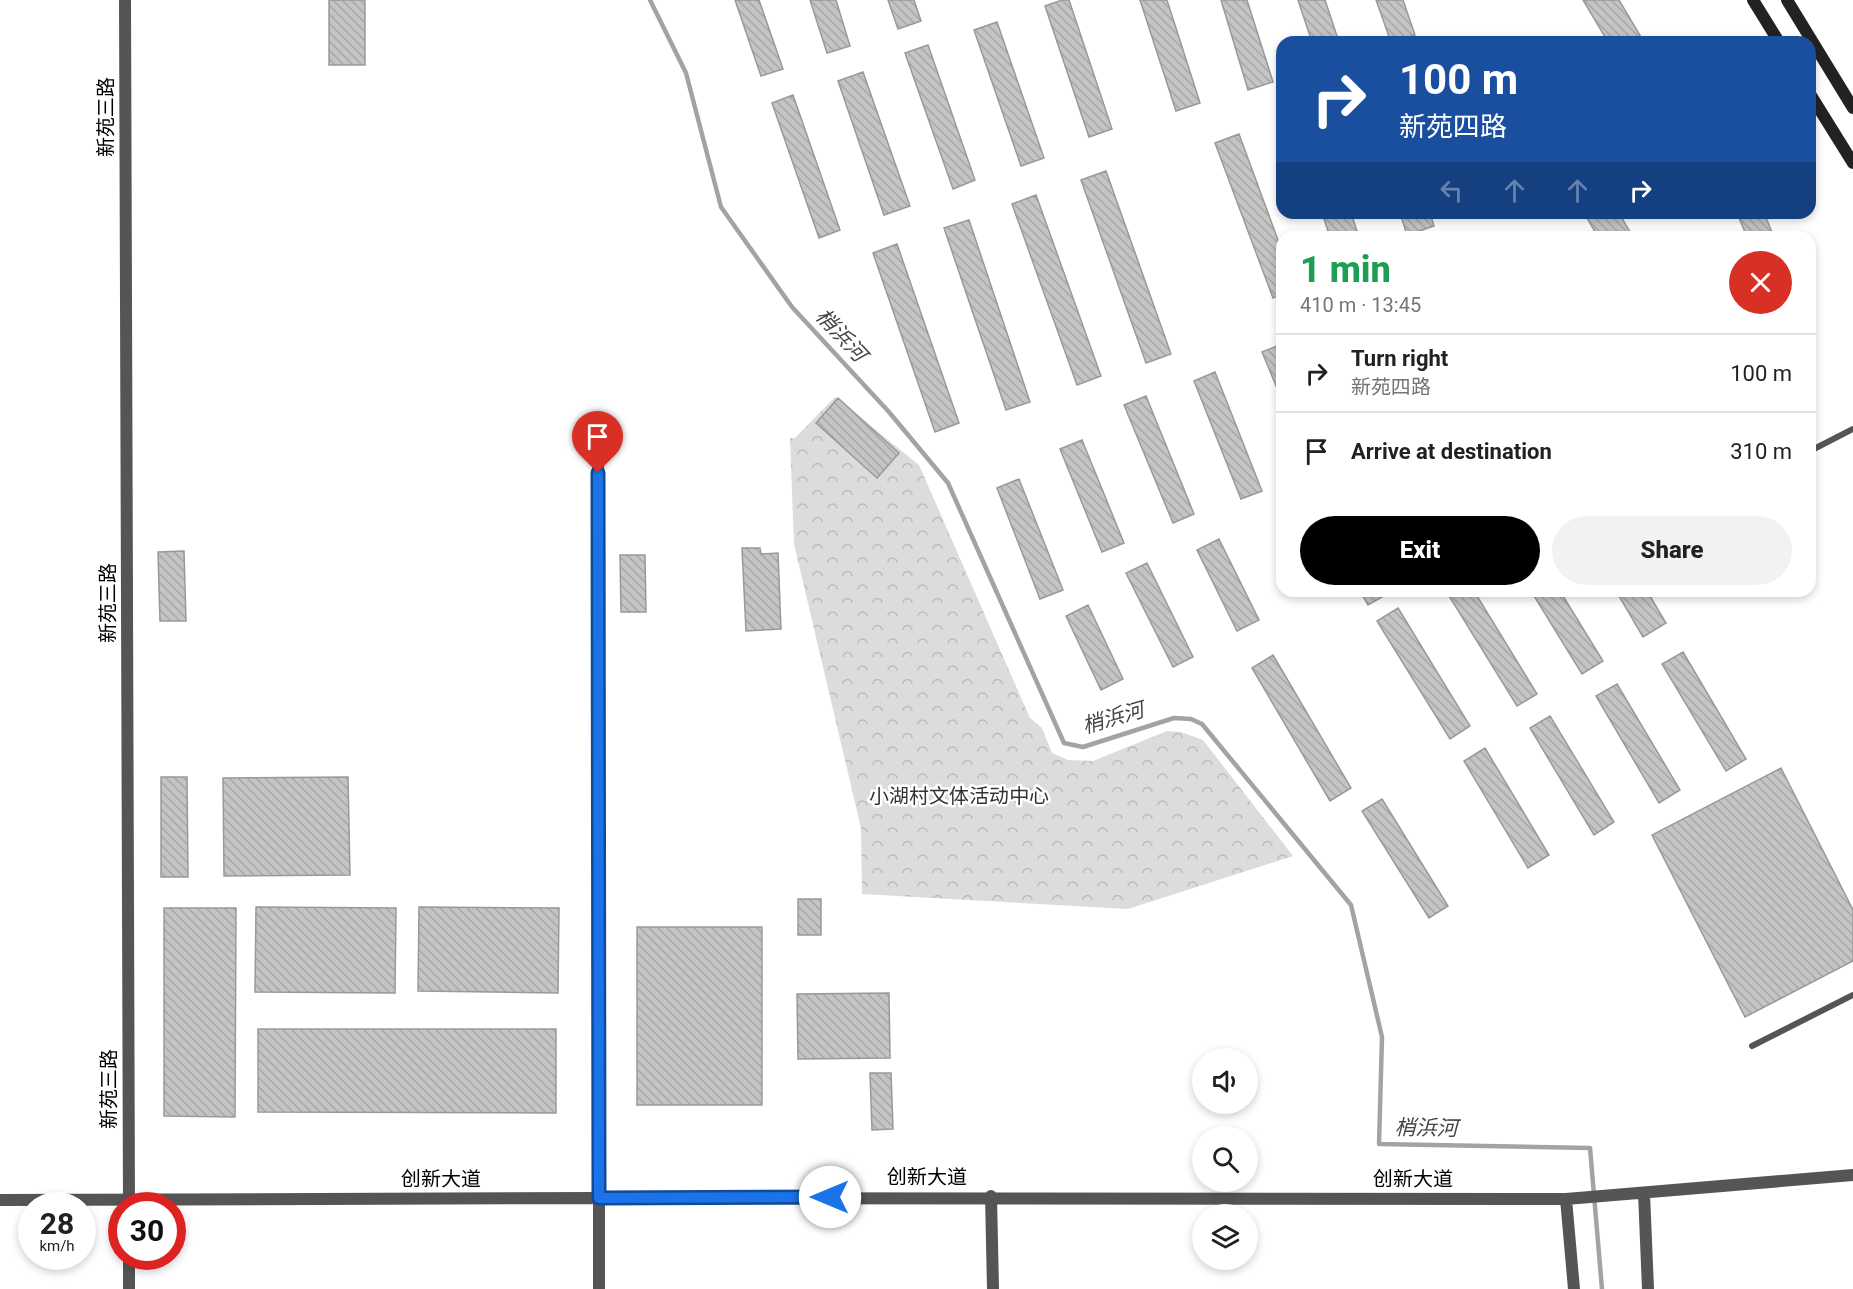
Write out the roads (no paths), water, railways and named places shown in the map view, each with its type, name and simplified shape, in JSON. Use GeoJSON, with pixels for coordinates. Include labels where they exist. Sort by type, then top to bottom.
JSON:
{"type":"FeatureCollection","features":[{"type":"Feature","properties":{"kind":"main road"},"geometry":{"type":"LineString","coordinates":[[1753,0],[1775,36]]}},
{"type":"Feature","properties":{"kind":"main road"},"geometry":{"type":"LineString","coordinates":[[1787,0],[1809,36]]}},
{"type":"Feature","properties":{"kind":"main road"},"geometry":{"type":"LineString","coordinates":[[1816,47],[1853,108]]}},
{"type":"Feature","properties":{"kind":"main road"},"geometry":{"type":"LineString","coordinates":[[1816,104],[1853,163]]}},
{"type":"Feature","properties":{"kind":"street","name":"新苑三路"},"geometry":{"type":"LineString","coordinates":[[125,0],[129,1192]]}},
{"type":"Feature","properties":{"kind":"street"},"geometry":{"type":"LineString","coordinates":[[598,450],[599,1289]]}},
{"type":"Feature","properties":{"kind":"street","name":"创新大道"},"geometry":{"type":"LineString","coordinates":[[186,1202],[991,1196],[1566,1199],[1853,1174]]}},
{"type":"Feature","properties":{"kind":"street"},"geometry":{"type":"LineString","coordinates":[[1644,1193],[1648,1289]]}},
{"type":"Feature","properties":{"kind":"street"},"geometry":{"type":"LineString","coordinates":[[991,1196],[993,1289]]}},
{"type":"Feature","properties":{"kind":"street"},"geometry":{"type":"LineString","coordinates":[[1566,1199],[1574,1289]]}},
{"type":"Feature","properties":{"kind":"street","name":"创新大道"},"geometry":{"type":"LineString","coordinates":[[0,1200],[108,1203]]}},
{"type":"Feature","properties":{"kind":"street"},"geometry":{"type":"LineString","coordinates":[[129,1270],[129,1289]]}},
{"type":"Feature","properties":{"kind":"lane"},"geometry":{"type":"LineString","coordinates":[[1816,448],[1853,429]]}},
{"type":"Feature","properties":{"kind":"lane"},"geometry":{"type":"LineString","coordinates":[[1752,1046],[1853,995]]}},
{"type":"Feature","properties":{"kind":"waterway","name":"梢浜河"},"geometry":{"type":"LineString","coordinates":[[650,0],[686,73],[721,207],[792,307],[889,412],[948,483],[1064,743],[1083,747],[1174,718],[1191,719],[1202,724],[1351,905],[1382,1037],[1379,1144],[1590,1148],[1602,1289]]}},
{"type":"Feature","properties":{"kind":"park label","name":"小湖村文体活动中心"},"geometry":{"type":"Point","coordinates":[959,796]}}]}
